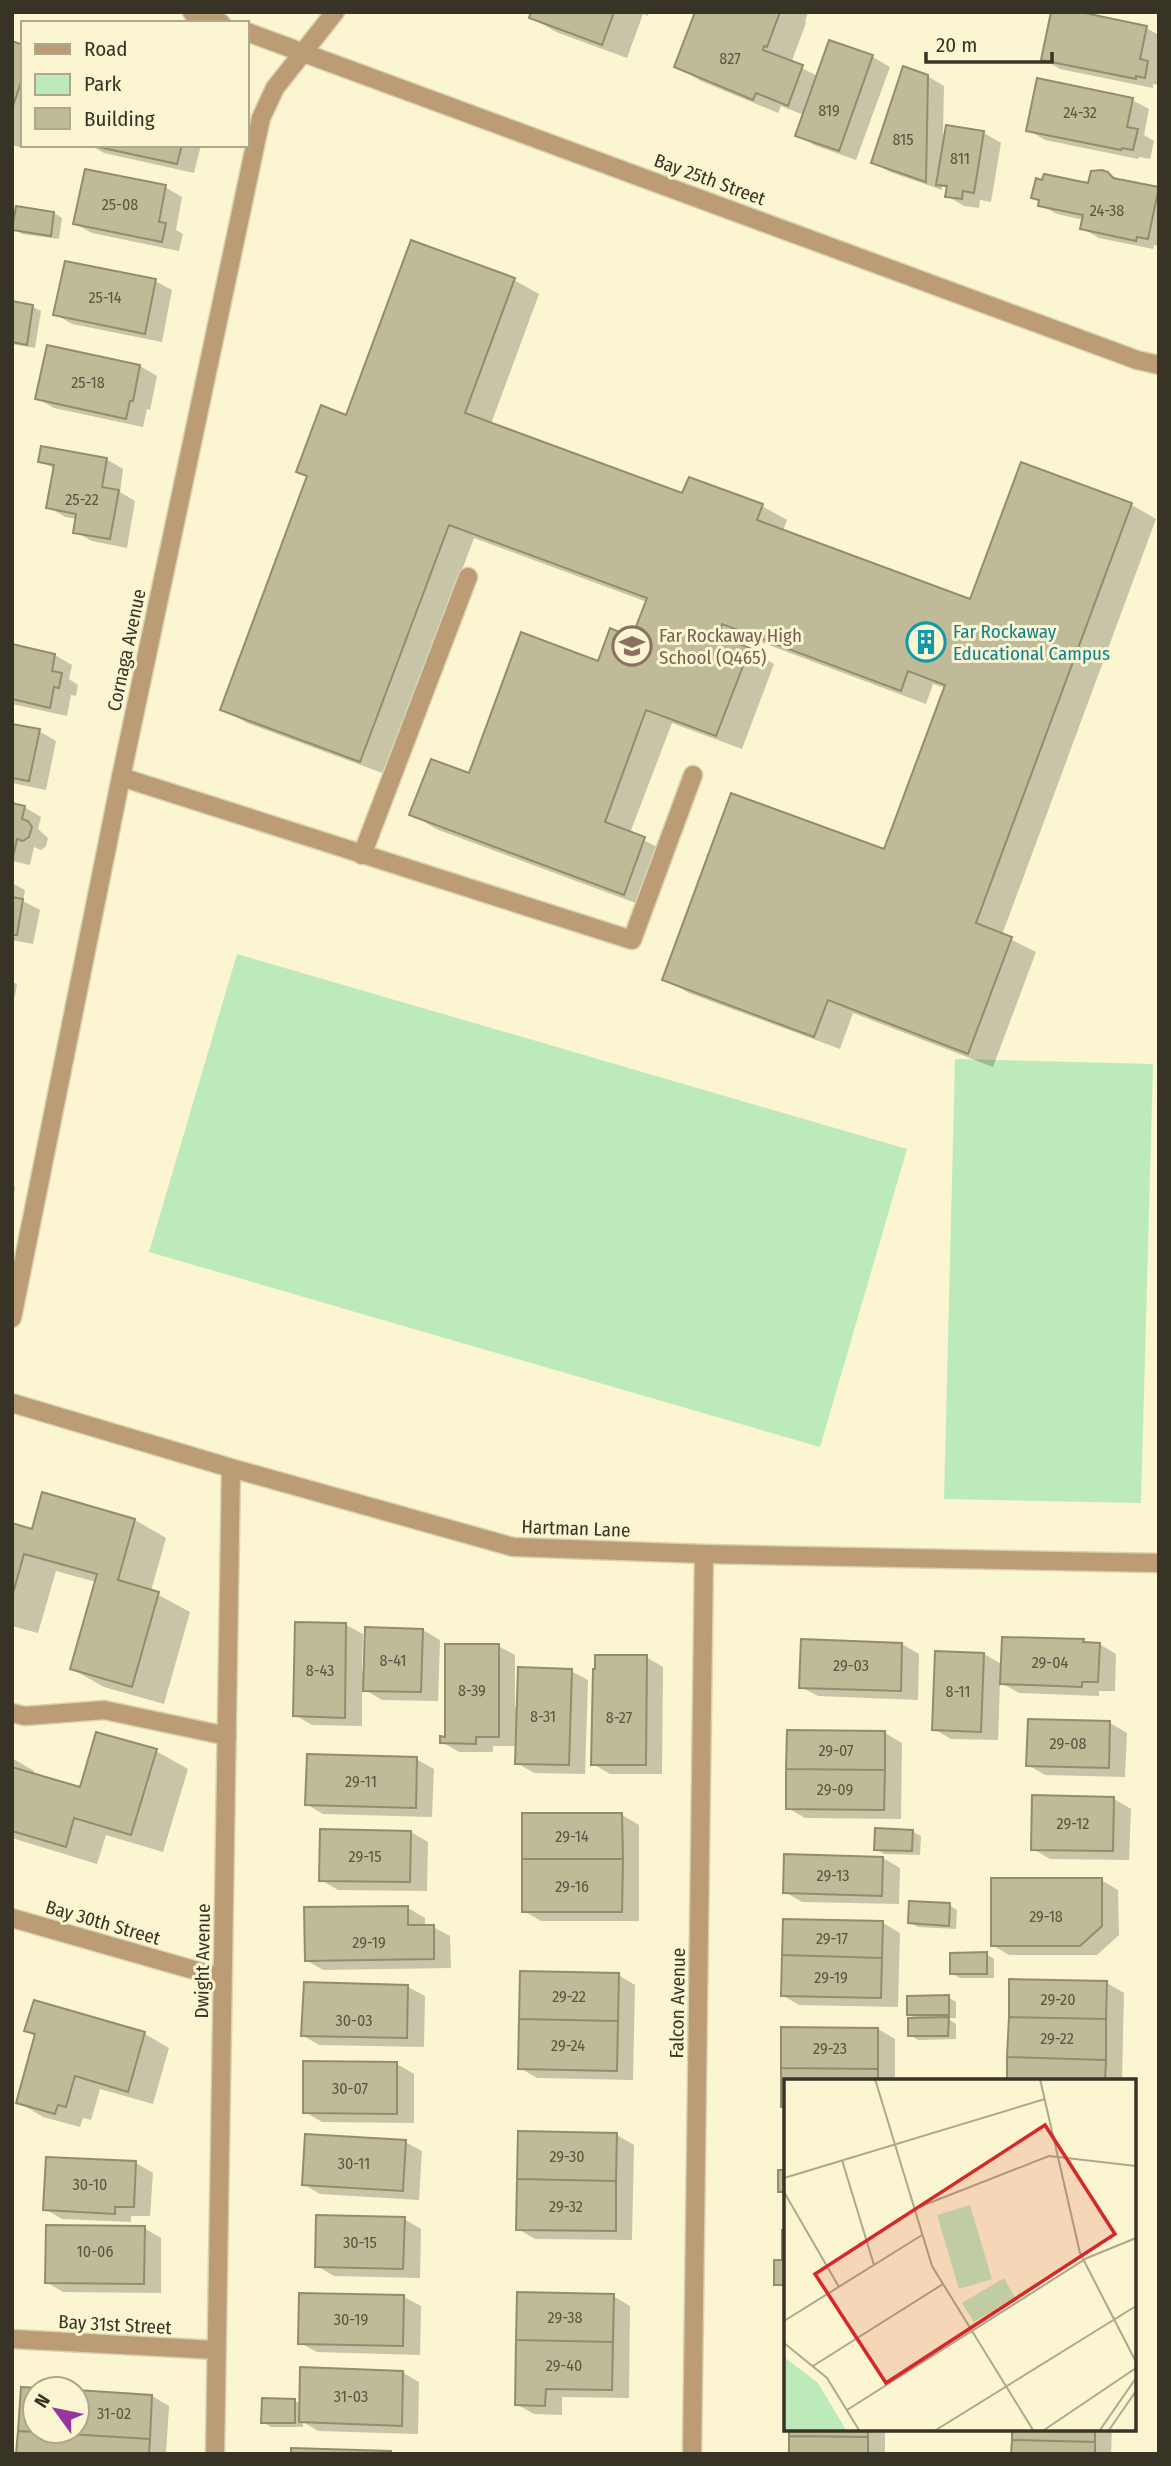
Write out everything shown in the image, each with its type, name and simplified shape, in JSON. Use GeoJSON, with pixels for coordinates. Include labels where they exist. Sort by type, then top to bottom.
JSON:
{"type":"FeatureCollection","features":[{"type":"Feature","properties":{"kind":"street"},"geometry":{"type":"LineString","coordinates":[[192,12],[216,21]]}},
{"type":"Feature","properties":{"kind":"street","name":"Cornaga Avenue"},"geometry":{"type":"LineString","coordinates":[[12,1318],[121,777],[261,118],[275,88],[335,12]]}},
{"type":"Feature","properties":{"kind":"street","name":"Bay 25th Street"},"geometry":{"type":"LineString","coordinates":[[248,32],[1137,360],[1159,365]]}},
{"type":"Feature","properties":{"kind":"street"},"geometry":{"type":"LineString","coordinates":[[362,855],[468,577]]}},
{"type":"Feature","properties":{"kind":"street"},"geometry":{"type":"LineString","coordinates":[[121,777],[632,940],[692,775]]}},
{"type":"Feature","properties":{"kind":"street","name":"Hartman Lane"},"geometry":{"type":"LineString","coordinates":[[12,1403],[231,1468],[513,1546],[1159,1563]]}},
{"type":"Feature","properties":{"kind":"street","name":"Dwight Avenue"},"geometry":{"type":"LineString","coordinates":[[215,2454],[231,1468]]}},
{"type":"Feature","properties":{"kind":"street","name":"Falcon Avenue"},"geometry":{"type":"LineString","coordinates":[[692,2454],[704,1553]]}},
{"type":"Feature","properties":{"kind":"street"},"geometry":{"type":"LineString","coordinates":[[12,1713],[26,1716],[104,1710],[227,1736]]}},
{"type":"Feature","properties":{"kind":"street","name":"Bay 30th Street"},"geometry":{"type":"LineString","coordinates":[[12,1918],[222,1978]]}},
{"type":"Feature","properties":{"kind":"street","name":"Bay 31st Street"},"geometry":{"type":"LineString","coordinates":[[12,2339],[216,2350]]}},
{"type":"Feature","properties":{"kind":"green space"},"geometry":{"type":"Polygon","coordinates":[[[237,954],[907,1149],[820,1447],[149,1252],[237,954]]]}},
{"type":"Feature","properties":{"kind":"green space"},"geometry":{"type":"Polygon","coordinates":[[[955,1059],[1153,1064],[1141,1503],[944,1499],[955,1059]]]}},
{"type":"Feature","properties":{"kind":"building"},"geometry":{"type":"Polygon","coordinates":[[[531,12],[614,12],[602,45],[529,18],[531,12]]]}},
{"type":"Feature","properties":{"kind":"building"},"geometry":{"type":"Polygon","coordinates":[[[695,12],[780,12],[767,47],[764,46],[763,50],[803,65],[788,106],[756,93],[753,100],[674,67],[695,12]]]}},
{"type":"Feature","properties":{"kind":"building"},"geometry":{"type":"Polygon","coordinates":[[[1051,12],[1080,12],[1147,26],[1140,59],[1148,61],[1145,78],[1136,76],[1136,79],[1041,60],[1051,12]]]}},
{"type":"Feature","properties":{"kind":"building"},"geometry":{"type":"Polygon","coordinates":[[[829,40],[873,55],[839,151],[795,136],[829,40]]]}},
{"type":"Feature","properties":{"kind":"building"},"geometry":{"type":"Polygon","coordinates":[[[12,41],[21,44],[21,82],[12,109],[12,41]]]}},
{"type":"Feature","properties":{"kind":"building"},"geometry":{"type":"Polygon","coordinates":[[[903,66],[928,75],[926,182],[871,163],[903,66]]]}},
{"type":"Feature","properties":{"kind":"building"},"geometry":{"type":"Polygon","coordinates":[[[1037,78],[1133,98],[1127,127],[1138,129],[1133,150],[1026,131],[1037,78]]]}},
{"type":"Feature","properties":{"kind":"building"},"geometry":{"type":"Polygon","coordinates":[[[946,125],[984,131],[974,193],[963,191],[962,199],[945,197],[947,186],[936,185],[946,125]]]}},
{"type":"Feature","properties":{"kind":"building"},"geometry":{"type":"Polygon","coordinates":[[[98,147],[181,147],[177,164],[98,147]]]}},
{"type":"Feature","properties":{"kind":"building"},"geometry":{"type":"Polygon","coordinates":[[[85,169],[166,185],[159,222],[166,223],[162,242],[73,224],[85,169]]]}},
{"type":"Feature","properties":{"kind":"building"},"geometry":{"type":"Polygon","coordinates":[[[1102,170],[1113,178],[1159,187],[1148,239],[1137,237],[1136,241],[1080,229],[1083,215],[1038,206],[1039,200],[1031,198],[1036,178],[1042,180],[1044,174],[1088,183],[1091,171],[1102,170]]]}},
{"type":"Feature","properties":{"kind":"building"},"geometry":{"type":"Polygon","coordinates":[[[16,206],[54,212],[51,236],[12,230],[16,206]]]}},
{"type":"Feature","properties":{"kind":"building","name":"Far Rockaway Educational Campus"},"geometry":{"type":"Polygon","coordinates":[[[411,240],[515,278],[465,413],[682,493],[689,477],[763,504],[757,520],[970,599],[1021,462],[1132,503],[976,923],[1012,937],[968,1054],[828,1000],[814,1037],[662,980],[731,793],[884,849],[945,685],[908,671],[901,691],[722,624],[718,636],[750,648],[716,736],[646,710],[605,822],[645,837],[624,895],[409,815],[431,759],[469,773],[521,632],[598,661],[610,628],[632,637],[647,598],[449,525],[360,762],[220,710],[307,476],[296,472],[321,405],[346,415],[411,240]]]}},
{"type":"Feature","properties":{"kind":"building"},"geometry":{"type":"Polygon","coordinates":[[[65,261],[156,279],[145,334],[53,315],[65,261]]]}},
{"type":"Feature","properties":{"kind":"building"},"geometry":{"type":"Polygon","coordinates":[[[12,301],[33,305],[27,345],[12,342],[12,301]]]}},
{"type":"Feature","properties":{"kind":"building"},"geometry":{"type":"Polygon","coordinates":[[[47,345],[140,365],[133,401],[130,401],[126,419],[35,399],[47,345]]]}},
{"type":"Feature","properties":{"kind":"building"},"geometry":{"type":"Polygon","coordinates":[[[41,446],[107,458],[102,487],[119,490],[110,539],[73,533],[76,514],[46,508],[54,465],[38,462],[41,446]]]}},
{"type":"Feature","properties":{"kind":"building"},"geometry":{"type":"Polygon","coordinates":[[[12,644],[55,654],[52,671],[62,673],[59,688],[54,687],[50,708],[12,699],[12,644]]]}},
{"type":"Feature","properties":{"kind":"building"},"geometry":{"type":"Polygon","coordinates":[[[12,724],[40,729],[29,781],[12,778],[12,724]]]}},
{"type":"Feature","properties":{"kind":"building"},"geometry":{"type":"Polygon","coordinates":[[[12,803],[25,806],[22,819],[28,821],[32,827],[29,837],[23,841],[17,839],[13,857],[12,803]]]}},
{"type":"Feature","properties":{"kind":"building"},"geometry":{"type":"Polygon","coordinates":[[[12,897],[23,899],[17,935],[12,935],[12,897]]]}},
{"type":"Feature","properties":{"kind":"building"},"geometry":{"type":"Polygon","coordinates":[[[42,1492],[135,1519],[118,1580],[159,1592],[132,1687],[70,1669],[97,1574],[24,1554],[12,1597],[12,1523],[32,1529],[42,1492]]]}},
{"type":"Feature","properties":{"kind":"building"},"geometry":{"type":"Polygon","coordinates":[[[295,1622],[346,1623],[345,1718],[293,1716],[295,1622]]]}},
{"type":"Feature","properties":{"kind":"building"},"geometry":{"type":"Polygon","coordinates":[[[365,1627],[423,1629],[421,1692],[363,1691],[365,1627]]]}},
{"type":"Feature","properties":{"kind":"building"},"geometry":{"type":"Polygon","coordinates":[[[1002,1637],[1084,1639],[1083,1642],[1100,1643],[1098,1682],[1082,1682],[1082,1687],[1000,1684],[1002,1637]]]}},
{"type":"Feature","properties":{"kind":"building"},"geometry":{"type":"Polygon","coordinates":[[[801,1639],[902,1643],[901,1691],[799,1688],[801,1639]]]}},
{"type":"Feature","properties":{"kind":"building"},"geometry":{"type":"Polygon","coordinates":[[[445,1644],[499,1644],[499,1737],[476,1737],[476,1744],[440,1743],[440,1736],[445,1737],[445,1644]]]}},
{"type":"Feature","properties":{"kind":"building"},"geometry":{"type":"Polygon","coordinates":[[[935,1651],[984,1653],[981,1732],[932,1730],[935,1651]]]}},
{"type":"Feature","properties":{"kind":"building"},"geometry":{"type":"Polygon","coordinates":[[[595,1655],[647,1655],[646,1765],[591,1765],[595,1655]]]}},
{"type":"Feature","properties":{"kind":"building"},"geometry":{"type":"Polygon","coordinates":[[[518,1667],[572,1669],[569,1765],[515,1764],[518,1667]]]}},
{"type":"Feature","properties":{"kind":"building"},"geometry":{"type":"Polygon","coordinates":[[[1028,1719],[1110,1721],[1109,1768],[1026,1766],[1028,1719]]]}},
{"type":"Feature","properties":{"kind":"building"},"geometry":{"type":"Polygon","coordinates":[[[787,1730],[885,1731],[885,1770],[786,1769],[787,1730]]]}},
{"type":"Feature","properties":{"kind":"building"},"geometry":{"type":"Polygon","coordinates":[[[96,1732],[157,1749],[131,1835],[74,1818],[66,1847],[12,1831],[12,1767],[80,1787],[96,1732]]]}},
{"type":"Feature","properties":{"kind":"building"},"geometry":{"type":"Polygon","coordinates":[[[307,1754],[417,1757],[416,1808],[305,1805],[307,1754]]]}},
{"type":"Feature","properties":{"kind":"building"},"geometry":{"type":"Polygon","coordinates":[[[786,1769],[885,1770],[884,1810],[786,1809],[786,1769]]]}},
{"type":"Feature","properties":{"kind":"building"},"geometry":{"type":"Polygon","coordinates":[[[1032,1795],[1114,1797],[1113,1851],[1031,1850],[1032,1795]]]}},
{"type":"Feature","properties":{"kind":"building"},"geometry":{"type":"Polygon","coordinates":[[[522,1813],[622,1813],[623,1859],[522,1859],[522,1813]]]}},
{"type":"Feature","properties":{"kind":"building"},"geometry":{"type":"Polygon","coordinates":[[[875,1828],[913,1830],[912,1851],[874,1850],[875,1828]]]}},
{"type":"Feature","properties":{"kind":"building"},"geometry":{"type":"Polygon","coordinates":[[[320,1829],[411,1831],[410,1882],[319,1881],[320,1829]]]}},
{"type":"Feature","properties":{"kind":"building"},"geometry":{"type":"Polygon","coordinates":[[[784,1854],[883,1857],[882,1896],[783,1893],[784,1854]]]}},
{"type":"Feature","properties":{"kind":"building"},"geometry":{"type":"Polygon","coordinates":[[[522,1859],[623,1859],[622,1912],[522,1912],[522,1859]]]}},
{"type":"Feature","properties":{"kind":"building"},"geometry":{"type":"Polygon","coordinates":[[[991,1878],[1102,1878],[1102,1926],[1080,1946],[991,1946],[991,1878]]]}},
{"type":"Feature","properties":{"kind":"building"},"geometry":{"type":"Polygon","coordinates":[[[909,1901],[950,1903],[949,1926],[908,1923],[909,1901]]]}},
{"type":"Feature","properties":{"kind":"building"},"geometry":{"type":"Polygon","coordinates":[[[408,1906],[408,1925],[434,1925],[434,1959],[305,1961],[304,1907],[408,1906]]]}},
{"type":"Feature","properties":{"kind":"building"},"geometry":{"type":"Polygon","coordinates":[[[783,1919],[883,1921],[882,1958],[782,1955],[783,1919]]]}},
{"type":"Feature","properties":{"kind":"building"},"geometry":{"type":"Polygon","coordinates":[[[987,1952],[987,1974],[950,1974],[950,1953],[987,1952]]]}},
{"type":"Feature","properties":{"kind":"building"},"geometry":{"type":"Polygon","coordinates":[[[782,1955],[882,1958],[881,1998],[781,1996],[782,1955]]]}},
{"type":"Feature","properties":{"kind":"building"},"geometry":{"type":"Polygon","coordinates":[[[520,1971],[619,1973],[618,2021],[519,2019],[520,1971]]]}},
{"type":"Feature","properties":{"kind":"building"},"geometry":{"type":"Polygon","coordinates":[[[1009,1979],[1107,1981],[1106,2019],[1009,2017],[1009,1979]]]}},
{"type":"Feature","properties":{"kind":"building"},"geometry":{"type":"Polygon","coordinates":[[[304,1982],[408,1985],[407,2038],[301,2036],[304,1982]]]}},
{"type":"Feature","properties":{"kind":"building"},"geometry":{"type":"Polygon","coordinates":[[[949,1995],[949,2015],[907,2015],[907,1996],[949,1995]]]}},
{"type":"Feature","properties":{"kind":"building"},"geometry":{"type":"Polygon","coordinates":[[[34,2000],[145,2032],[128,2092],[75,2076],[66,2107],[58,2105],[55,2114],[16,2103],[35,2034],[24,2031],[34,2000]]]}},
{"type":"Feature","properties":{"kind":"building"},"geometry":{"type":"Polygon","coordinates":[[[949,2017],[948,2036],[908,2036],[908,2018],[949,2017]]]}},
{"type":"Feature","properties":{"kind":"building"},"geometry":{"type":"Polygon","coordinates":[[[1009,2017],[1106,2019],[1106,2060],[1007,2057],[1009,2017]]]}},
{"type":"Feature","properties":{"kind":"building"},"geometry":{"type":"Polygon","coordinates":[[[519,2019],[618,2021],[617,2071],[518,2069],[519,2019]]]}},
{"type":"Feature","properties":{"kind":"building"},"geometry":{"type":"Polygon","coordinates":[[[781,2027],[878,2028],[878,2069],[781,2068],[781,2027]]]}},
{"type":"Feature","properties":{"kind":"building"},"geometry":{"type":"Polygon","coordinates":[[[1007,2057],[1106,2060],[1105,2079],[1007,2079],[1007,2057]]]}},
{"type":"Feature","properties":{"kind":"building"},"geometry":{"type":"Polygon","coordinates":[[[303,2061],[397,2062],[397,2114],[303,2113],[303,2061]]]}},
{"type":"Feature","properties":{"kind":"building"},"geometry":{"type":"Polygon","coordinates":[[[781,2068],[878,2069],[878,2079],[784,2079],[784,2107],[781,2107],[781,2068]]]}},
{"type":"Feature","properties":{"kind":"building"},"geometry":{"type":"Polygon","coordinates":[[[518,2131],[617,2133],[616,2181],[517,2179],[518,2131]]]}},
{"type":"Feature","properties":{"kind":"building"},"geometry":{"type":"Polygon","coordinates":[[[305,2134],[406,2140],[403,2191],[302,2185],[305,2134]]]}},
{"type":"Feature","properties":{"kind":"building"},"geometry":{"type":"Polygon","coordinates":[[[46,2157],[136,2161],[134,2207],[115,2207],[115,2214],[43,2210],[46,2157]]]}},
{"type":"Feature","properties":{"kind":"building"},"geometry":{"type":"Polygon","coordinates":[[[778,2170],[784,2170],[784,2192],[778,2192],[778,2170]]]}},
{"type":"Feature","properties":{"kind":"building"},"geometry":{"type":"Polygon","coordinates":[[[517,2179],[616,2181],[616,2231],[516,2230],[517,2179]]]}},
{"type":"Feature","properties":{"kind":"building"},"geometry":{"type":"Polygon","coordinates":[[[316,2215],[405,2217],[403,2269],[315,2267],[316,2215]]]}},
{"type":"Feature","properties":{"kind":"building"},"geometry":{"type":"Polygon","coordinates":[[[46,2225],[145,2226],[144,2284],[45,2283],[46,2225]]]}},
{"type":"Feature","properties":{"kind":"building"},"geometry":{"type":"Polygon","coordinates":[[[784,2230],[784,2285],[774,2285],[774,2260],[782,2260],[784,2230]]]}},
{"type":"Feature","properties":{"kind":"building"},"geometry":{"type":"Polygon","coordinates":[[[517,2292],[614,2294],[613,2342],[516,2340],[517,2292]]]}},
{"type":"Feature","properties":{"kind":"building"},"geometry":{"type":"Polygon","coordinates":[[[299,2293],[404,2295],[403,2346],[298,2344],[299,2293]]]}},
{"type":"Feature","properties":{"kind":"building"},"geometry":{"type":"Polygon","coordinates":[[[516,2340],[613,2342],[612,2390],[546,2389],[545,2406],[515,2405],[516,2340]]]}},
{"type":"Feature","properties":{"kind":"building"},"geometry":{"type":"Polygon","coordinates":[[[300,2367],[403,2371],[402,2426],[299,2422],[300,2367]]]}},
{"type":"Feature","properties":{"kind":"building"},"geometry":{"type":"Polygon","coordinates":[[[21,2387],[21,2431],[18,2431],[21,2387]]]}},
{"type":"Feature","properties":{"kind":"building"},"geometry":{"type":"Polygon","coordinates":[[[91,2391],[152,2395],[150,2439],[91,2435],[91,2391]]]}},
{"type":"Feature","properties":{"kind":"building"},"geometry":{"type":"Polygon","coordinates":[[[262,2398],[295,2399],[295,2423],[261,2423],[262,2398]]]}},
{"type":"Feature","properties":{"kind":"building"},"geometry":{"type":"Polygon","coordinates":[[[18,2431],[21,2431],[21,2445],[91,2445],[91,2435],[150,2439],[149,2454],[16,2454],[18,2431]]]}},
{"type":"Feature","properties":{"kind":"building"},"geometry":{"type":"Polygon","coordinates":[[[789,2431],[868,2431],[868,2437],[789,2436],[789,2431]]]}},
{"type":"Feature","properties":{"kind":"building"},"geometry":{"type":"Polygon","coordinates":[[[1012,2431],[1095,2431],[1095,2442],[1012,2440],[1012,2431]]]}},
{"type":"Feature","properties":{"kind":"building"},"geometry":{"type":"Polygon","coordinates":[[[789,2436],[868,2437],[868,2454],[789,2454],[789,2436]]]}},
{"type":"Feature","properties":{"kind":"building"},"geometry":{"type":"Polygon","coordinates":[[[1012,2440],[1095,2442],[1095,2454],[1011,2454],[1012,2440]]]}},
{"type":"Feature","properties":{"kind":"building"},"geometry":{"type":"Polygon","coordinates":[[[291,2448],[391,2451],[391,2454],[291,2454],[291,2448]]]}},
{"type":"Feature","properties":{"kind":"place","name":"Far Rockaway Educational Campus"},"geometry":{"type":"Point","coordinates":[926,642]}},
{"type":"Feature","properties":{"kind":"place","name":"Far Rockaway High School (Q465)"},"geometry":{"type":"Point","coordinates":[632,646]}}]}
